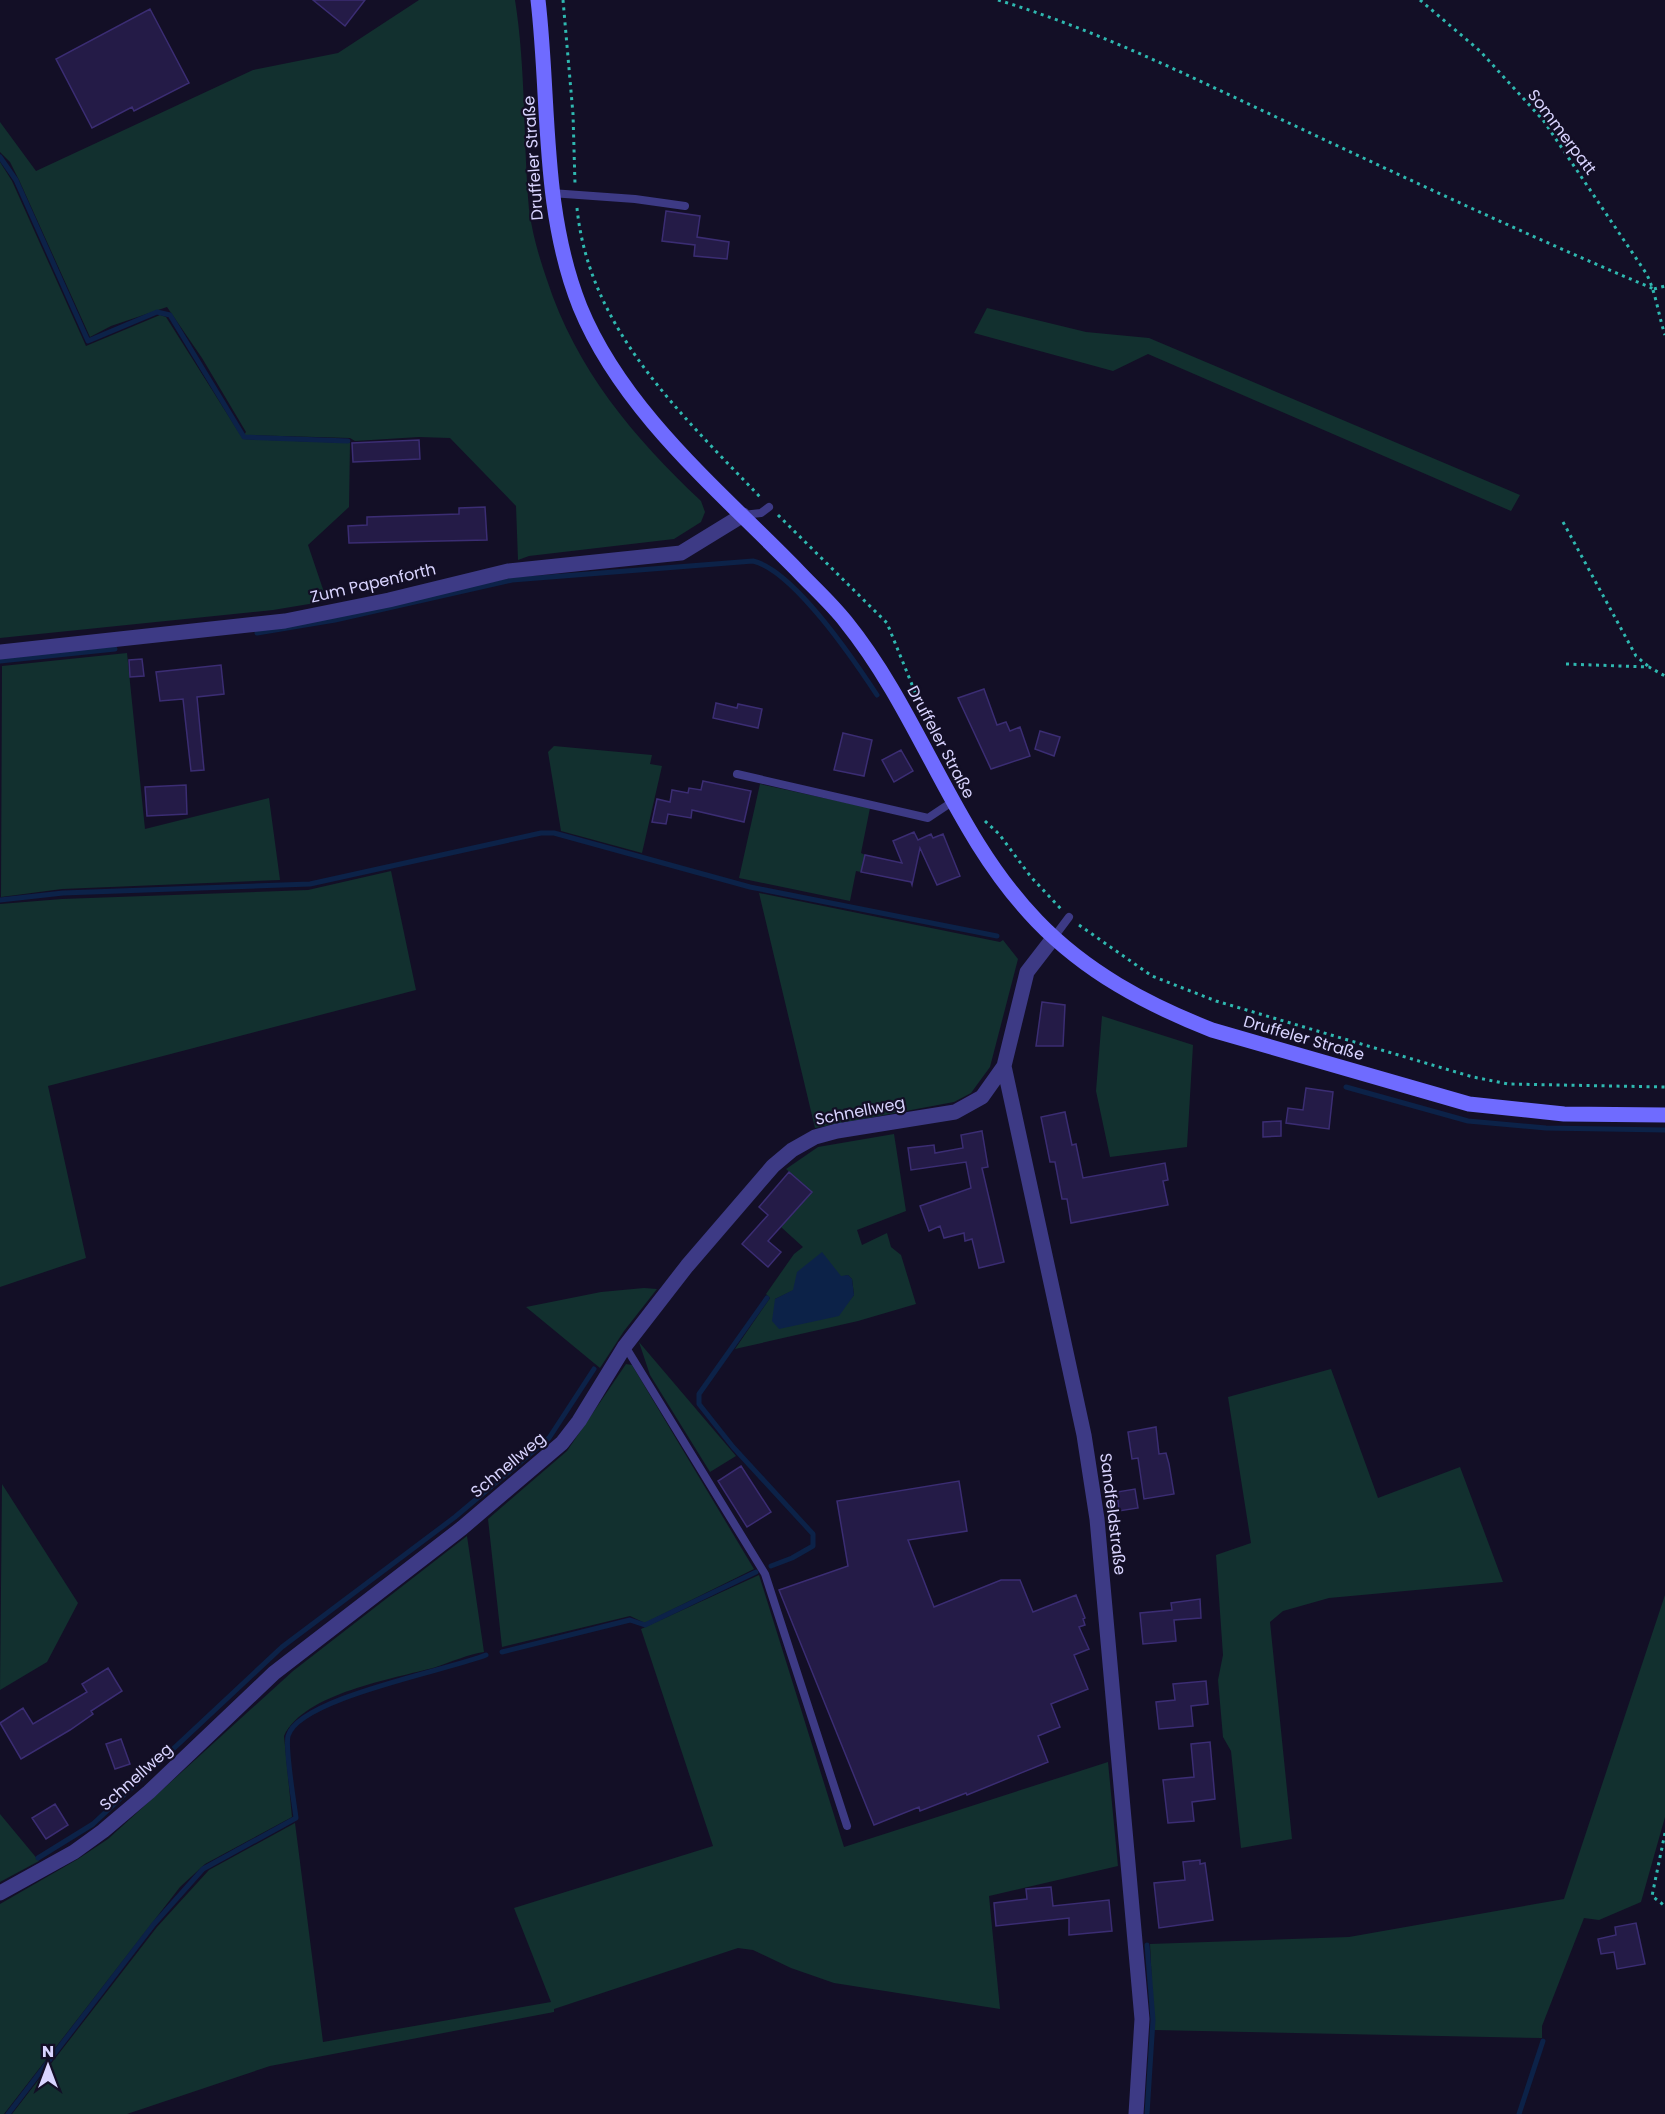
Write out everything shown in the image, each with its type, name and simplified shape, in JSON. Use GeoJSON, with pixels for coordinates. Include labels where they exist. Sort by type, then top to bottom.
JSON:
{"type":"FeatureCollection","features":[{"type":"Feature","properties":{"kind":"street","name":"Druffeler Straße"},"geometry":{"type":"LineString","coordinates":[[538,0],[545,61],[551,193],[561,249],[589,327],[610,363],[644,411],[844,620],[884,673],[952,802],[983,855],[1016,897],[1054,937],[1115,984],[1171,1014],[1212,1030],[1427,1093],[1501,1109],[1564,1114],[1665,1115]]}},
{"type":"Feature","properties":{"kind":"street","name":"Zum Papenforth"},"geometry":{"type":"LineString","coordinates":[[0,652],[285,621],[508,571],[681,553],[743,515]]}},
{"type":"Feature","properties":{"kind":"street","name":"Sandfeldstraße"},"geometry":{"type":"LineString","coordinates":[[1054,937],[1027,972],[1004,1066],[1084,1435],[1097,1519],[1142,2019],[1136,2114]]}},
{"type":"Feature","properties":{"kind":"street","name":"Schnellweg"},"geometry":{"type":"LineString","coordinates":[[0,1893],[74,1852],[103,1831],[149,1792],[274,1673],[462,1528],[562,1443],[579,1421],[626,1346],[687,1266],[773,1166],[792,1150],[815,1137],[837,1131],[955,1112],[982,1097],[1004,1066]]}},
{"type":"Feature","properties":{"kind":"lane"},"geometry":{"type":"LineString","coordinates":[[551,193],[685,206]]}},
{"type":"Feature","properties":{"kind":"lane"},"geometry":{"type":"LineString","coordinates":[[743,515],[761,513],[769,507]]}},
{"type":"Feature","properties":{"kind":"lane"},"geometry":{"type":"LineString","coordinates":[[737,774],[928,818],[952,802]]}},
{"type":"Feature","properties":{"kind":"lane"},"geometry":{"type":"LineString","coordinates":[[1054,937],[1069,917]]}},
{"type":"Feature","properties":{"kind":"lane"},"geometry":{"type":"LineString","coordinates":[[626,1346],[765,1574],[847,1826]]}},
{"type":"Feature","properties":{"kind":"path"},"geometry":{"type":"LineString","coordinates":[[563,0],[573,114],[575,194],[584,248],[603,303],[622,338],[667,399],[769,507],[887,623],[918,698]]}},
{"type":"Feature","properties":{"kind":"path"},"geometry":{"type":"LineString","coordinates":[[999,0],[1059,18],[1138,52],[1506,226],[1654,289],[1665,286]]}},
{"type":"Feature","properties":{"kind":"path","name":"Sommerpatt"},"geometry":{"type":"LineString","coordinates":[[1420,0],[1480,51],[1543,120],[1654,289]]}},
{"type":"Feature","properties":{"kind":"path"},"geometry":{"type":"LineString","coordinates":[[1654,289],[1655,306],[1665,335]]}},
{"type":"Feature","properties":{"kind":"path"},"geometry":{"type":"LineString","coordinates":[[1563,522],[1636,656],[1665,676]]}},
{"type":"Feature","properties":{"kind":"path"},"geometry":{"type":"LineString","coordinates":[[1566,664],[1649,667]]}},
{"type":"Feature","properties":{"kind":"path"},"geometry":{"type":"LineString","coordinates":[[983,820],[999,834],[1031,877],[1069,917],[1115,952],[1162,980],[1216,1001],[1436,1066],[1508,1084],[1665,1087]]}},
{"type":"Feature","properties":{"kind":"path"},"geometry":{"type":"LineString","coordinates":[[1665,1833],[1652,1896],[1665,1906]]}},
{"type":"Feature","properties":{"kind":"green space"},"geometry":{"type":"Polygon","coordinates":[[[419,0],[515,0],[523,78],[529,209],[539,254],[559,312],[574,343],[609,400],[652,452],[701,501],[705,512],[701,522],[674,539],[529,556],[518,560],[516,506],[450,438],[419,437],[355,441],[350,438],[244,435],[246,432],[202,358],[167,307],[111,326],[90,337],[19,180],[10,162],[0,152],[0,122],[36,171],[253,70],[338,53],[419,0]]]}},
{"type":"Feature","properties":{"kind":"green space"},"geometry":{"type":"Polygon","coordinates":[[[0,162],[12,181],[86,346],[160,315],[166,317],[243,439],[350,443],[349,507],[308,545],[327,601],[273,610],[0,638],[0,162]]]}},
{"type":"Feature","properties":{"kind":"green space"},"geometry":{"type":"Polygon","coordinates":[[[987,308],[1086,332],[1149,338],[1520,495],[1511,511],[1148,354],[1113,371],[974,333],[987,308]]]}},
{"type":"Feature","properties":{"kind":"green space"},"geometry":{"type":"Polygon","coordinates":[[[127,653],[145,829],[269,798],[280,880],[62,889],[1,897],[2,666],[127,653]]]}},
{"type":"Feature","properties":{"kind":"green space"},"geometry":{"type":"Polygon","coordinates":[[[554,746],[652,755],[650,764],[662,766],[642,853],[561,831],[548,752],[554,746]]]}},
{"type":"Feature","properties":{"kind":"green space"},"geometry":{"type":"Polygon","coordinates":[[[760,784],[870,808],[861,853],[865,855],[861,872],[856,871],[850,901],[739,878],[760,784]]]}},
{"type":"Feature","properties":{"kind":"green space"},"geometry":{"type":"Polygon","coordinates":[[[391,871],[416,990],[48,1086],[86,1258],[0,1287],[0,904],[62,899],[308,890],[391,871]]]}},
{"type":"Feature","properties":{"kind":"green space"},"geometry":{"type":"Polygon","coordinates":[[[759,893],[1000,942],[1003,940],[1018,959],[990,1067],[971,1093],[954,1102],[815,1128],[759,893]]]}},
{"type":"Feature","properties":{"kind":"green space"},"geometry":{"type":"Polygon","coordinates":[[[1102,1016],[1193,1045],[1187,1147],[1110,1157],[1096,1091],[1102,1016]]]}},
{"type":"Feature","properties":{"kind":"green space"},"geometry":{"type":"Polygon","coordinates":[[[894,1134],[906,1211],[857,1230],[862,1245],[887,1233],[891,1247],[901,1255],[916,1304],[858,1321],[735,1349],[770,1298],[766,1294],[794,1254],[803,1247],[781,1227],[812,1192],[786,1169],[818,1147],[894,1134]],[[848,1275],[794,1290],[775,1299],[846,1305],[854,1295],[852,1279],[848,1275]]]}},
{"type":"Feature","properties":{"kind":"green space"},"geometry":{"type":"Polygon","coordinates":[[[657,1289],[624,1331],[600,1368],[526,1307],[601,1292],[657,1289]]]}},
{"type":"Feature","properties":{"kind":"green space"},"geometry":{"type":"Polygon","coordinates":[[[639,1342],[736,1456],[710,1472],[650,1375],[639,1342]]]}},
{"type":"Feature","properties":{"kind":"green space"},"geometry":{"type":"Polygon","coordinates":[[[626,1364],[632,1365],[754,1569],[645,1623],[630,1616],[502,1647],[488,1519],[567,1451],[626,1364]]]}},
{"type":"Feature","properties":{"kind":"green space"},"geometry":{"type":"Polygon","coordinates":[[[1331,1369],[1378,1498],[1460,1467],[1503,1582],[1329,1598],[1283,1611],[1270,1622],[1292,1839],[1241,1848],[1231,1751],[1223,1737],[1218,1680],[1223,1655],[1216,1555],[1251,1543],[1228,1397],[1331,1369]]]}},
{"type":"Feature","properties":{"kind":"green space"},"geometry":{"type":"Polygon","coordinates":[[[2,1484],[78,1603],[47,1662],[0,1690],[2,1484]]]}},
{"type":"Feature","properties":{"kind":"green space"},"geometry":{"type":"Polygon","coordinates":[[[467,1536],[484,1652],[351,1690],[310,1709],[295,1721],[284,1736],[292,1817],[205,1864],[180,1887],[4,2114],[0,2114],[0,1904],[108,1839],[293,1671],[467,1536]]]}},
{"type":"Feature","properties":{"kind":"green space"},"geometry":{"type":"Polygon","coordinates":[[[759,1575],[844,1847],[1108,1762],[1118,1866],[989,1896],[1000,2009],[834,1983],[791,1968],[753,1950],[738,1948],[554,2009],[554,2012],[270,2066],[127,2114],[12,2114],[157,1927],[209,1870],[295,1823],[323,2042],[551,2002],[514,1908],[713,1846],[641,1629],[759,1575]]]}},
{"type":"Feature","properties":{"kind":"green space"},"geometry":{"type":"Polygon","coordinates":[[[1665,1595],[1665,1817],[1641,1902],[1599,1920],[1584,1918],[1542,2026],[1542,2038],[1154,2030],[1150,1944],[1349,1937],[1564,1899],[1665,1595]]]}},
{"type":"Feature","properties":{"kind":"green space"},"geometry":{"type":"Polygon","coordinates":[[[0,1814],[39,1861],[0,1882],[0,1814]]]}},
{"type":"Feature","properties":{"kind":"water"},"geometry":{"type":"Polygon","coordinates":[[[822,1252],[841,1276],[848,1275],[852,1279],[854,1295],[839,1316],[779,1329],[772,1321],[775,1299],[793,1290],[797,1272],[822,1252]]]}},
{"type":"Feature","properties":{"kind":"building"},"geometry":{"type":"Polygon","coordinates":[[[313,0],[365,0],[345,26],[313,0]]]}},
{"type":"Feature","properties":{"kind":"building"},"geometry":{"type":"Polygon","coordinates":[[[150,9],[189,83],[134,111],[132,107],[92,128],[56,59],[150,9]]]}},
{"type":"Feature","properties":{"kind":"building"},"geometry":{"type":"Polygon","coordinates":[[[666,211],[700,216],[697,237],[729,242],[727,259],[694,256],[695,245],[662,241],[666,211]]]}},
{"type":"Feature","properties":{"kind":"building"},"geometry":{"type":"Polygon","coordinates":[[[419,440],[420,459],[353,462],[352,443],[419,440]]]}},
{"type":"Feature","properties":{"kind":"building"},"geometry":{"type":"Polygon","coordinates":[[[485,507],[487,540],[349,543],[348,526],[367,525],[367,517],[459,514],[459,508],[485,507]]]}},
{"type":"Feature","properties":{"kind":"building"},"geometry":{"type":"Polygon","coordinates":[[[142,659],[144,676],[130,677],[129,660],[142,659]]]}},
{"type":"Feature","properties":{"kind":"building"},"geometry":{"type":"Polygon","coordinates":[[[221,665],[224,694],[197,697],[204,770],[191,771],[183,699],[160,701],[156,672],[221,665]]]}},
{"type":"Feature","properties":{"kind":"building"},"geometry":{"type":"Polygon","coordinates":[[[984,689],[997,725],[1006,722],[1010,731],[1020,727],[1030,756],[991,769],[958,698],[984,689]]]}},
{"type":"Feature","properties":{"kind":"building"},"geometry":{"type":"Polygon","coordinates":[[[716,703],[737,708],[738,704],[762,709],[758,728],[713,718],[716,703]]]}},
{"type":"Feature","properties":{"kind":"building"},"geometry":{"type":"Polygon","coordinates":[[[1040,731],[1060,737],[1054,756],[1035,749],[1040,731]]]}},
{"type":"Feature","properties":{"kind":"building"},"geometry":{"type":"Polygon","coordinates":[[[843,733],[872,740],[864,776],[834,770],[843,733]]]}},
{"type":"Feature","properties":{"kind":"building"},"geometry":{"type":"Polygon","coordinates":[[[901,750],[913,771],[894,782],[882,760],[901,750]]]}},
{"type":"Feature","properties":{"kind":"building"},"geometry":{"type":"Polygon","coordinates":[[[703,781],[751,791],[744,822],[692,810],[691,818],[668,814],[666,824],[652,822],[657,799],[670,802],[672,790],[688,793],[689,788],[701,790],[703,781]]]}},
{"type":"Feature","properties":{"kind":"building"},"geometry":{"type":"Polygon","coordinates":[[[186,785],[187,814],[147,816],[145,787],[186,785]]]}},
{"type":"Feature","properties":{"kind":"building"},"geometry":{"type":"Polygon","coordinates":[[[914,832],[918,840],[931,834],[933,838],[943,834],[960,876],[937,885],[920,848],[912,885],[911,882],[861,872],[865,855],[902,863],[893,841],[914,832]]]}},
{"type":"Feature","properties":{"kind":"building"},"geometry":{"type":"Polygon","coordinates":[[[1042,1002],[1065,1005],[1063,1046],[1036,1046],[1042,1002]]]}},
{"type":"Feature","properties":{"kind":"building"},"geometry":{"type":"Polygon","coordinates":[[[1306,1088],[1333,1092],[1329,1129],[1286,1123],[1288,1108],[1303,1110],[1306,1088]]]}},
{"type":"Feature","properties":{"kind":"building"},"geometry":{"type":"Polygon","coordinates":[[[1065,1112],[1072,1145],[1076,1144],[1083,1178],[1165,1163],[1168,1180],[1163,1181],[1168,1205],[1071,1223],[1067,1199],[1062,1199],[1055,1162],[1050,1162],[1041,1117],[1065,1112]]]}},
{"type":"Feature","properties":{"kind":"building"},"geometry":{"type":"Polygon","coordinates":[[[1281,1121],[1281,1136],[1263,1137],[1263,1122],[1281,1121]]]}},
{"type":"Feature","properties":{"kind":"building"},"geometry":{"type":"Polygon","coordinates":[[[982,1131],[988,1167],[982,1168],[1004,1262],[979,1268],[972,1239],[965,1241],[964,1233],[944,1238],[940,1226],[929,1231],[920,1206],[971,1188],[966,1162],[911,1170],[908,1148],[934,1145],[935,1153],[963,1148],[961,1135],[982,1131]]]}},
{"type":"Feature","properties":{"kind":"building"},"geometry":{"type":"Polygon","coordinates":[[[789,1172],[812,1192],[768,1241],[781,1252],[768,1267],[742,1244],[768,1215],[759,1207],[789,1172]]]}},
{"type":"Feature","properties":{"kind":"building"},"geometry":{"type":"Polygon","coordinates":[[[1156,1427],[1159,1454],[1166,1453],[1174,1494],[1144,1499],[1138,1458],[1132,1459],[1128,1432],[1156,1427]]]}},
{"type":"Feature","properties":{"kind":"building"},"geometry":{"type":"Polygon","coordinates":[[[741,1466],[771,1512],[747,1527],[718,1481],[741,1466]]]}},
{"type":"Feature","properties":{"kind":"building"},"geometry":{"type":"Polygon","coordinates":[[[959,1481],[967,1531],[908,1540],[934,1607],[1001,1580],[1020,1580],[1033,1612],[1076,1595],[1085,1618],[1083,1619],[1085,1625],[1079,1627],[1089,1649],[1074,1655],[1088,1689],[1051,1704],[1060,1727],[1038,1736],[1048,1762],[967,1795],[966,1793],[920,1811],[919,1807],[874,1825],[779,1590],[848,1566],[837,1501],[959,1481]]]}},
{"type":"Feature","properties":{"kind":"building"},"geometry":{"type":"Polygon","coordinates":[[[1135,1489],[1138,1508],[1119,1511],[1117,1492],[1135,1489]]]}},
{"type":"Feature","properties":{"kind":"building"},"geometry":{"type":"Polygon","coordinates":[[[1200,1599],[1201,1618],[1174,1620],[1176,1641],[1143,1644],[1140,1613],[1172,1610],[1171,1603],[1200,1599]]]}},
{"type":"Feature","properties":{"kind":"building"},"geometry":{"type":"Polygon","coordinates":[[[108,1668],[122,1691],[91,1711],[93,1714],[70,1730],[21,1759],[0,1723],[23,1708],[33,1724],[87,1692],[82,1684],[108,1668]]]}},
{"type":"Feature","properties":{"kind":"building"},"geometry":{"type":"Polygon","coordinates":[[[1206,1681],[1208,1704],[1191,1706],[1193,1726],[1159,1729],[1156,1702],[1175,1700],[1173,1684],[1206,1681]]]}},
{"type":"Feature","properties":{"kind":"building"},"geometry":{"type":"Polygon","coordinates":[[[121,1739],[130,1764],[115,1769],[106,1744],[121,1739]]]}},
{"type":"Feature","properties":{"kind":"building"},"geometry":{"type":"Polygon","coordinates":[[[1210,1742],[1215,1799],[1192,1802],[1194,1821],[1168,1823],[1163,1780],[1194,1777],[1191,1744],[1210,1742]]]}},
{"type":"Feature","properties":{"kind":"building"},"geometry":{"type":"Polygon","coordinates":[[[55,1804],[68,1825],[46,1839],[32,1818],[55,1804]]]}},
{"type":"Feature","properties":{"kind":"building"},"geometry":{"type":"Polygon","coordinates":[[[1200,1860],[1200,1864],[1205,1863],[1213,1920],[1159,1928],[1154,1883],[1185,1880],[1183,1862],[1200,1860]]]}},
{"type":"Feature","properties":{"kind":"building"},"geometry":{"type":"Polygon","coordinates":[[[1051,1887],[1053,1906],[1109,1900],[1112,1931],[1069,1935],[1069,1918],[996,1926],[994,1903],[1027,1899],[1026,1889],[1051,1887]]]}},
{"type":"Feature","properties":{"kind":"building"},"geometry":{"type":"Polygon","coordinates":[[[1636,1923],[1645,1964],[1617,1969],[1614,1952],[1601,1954],[1598,1939],[1616,1935],[1615,1927],[1636,1923]]]}},
{"type":"Feature","properties":{"kind":"waterway"},"geometry":{"type":"LineString","coordinates":[[0,157],[16,180],[88,341],[157,312],[170,315],[244,437],[348,441]]}},
{"type":"Feature","properties":{"kind":"waterway"},"geometry":{"type":"LineString","coordinates":[[257,633],[335,620],[512,580],[753,561],[769,568],[804,598],[854,661],[877,695]]}},
{"type":"Feature","properties":{"kind":"waterway"},"geometry":{"type":"LineString","coordinates":[[0,661],[115,649]]}},
{"type":"Feature","properties":{"kind":"waterway"},"geometry":{"type":"LineString","coordinates":[[0,900],[63,893],[310,884],[541,833],[554,833],[750,887],[997,936]]}},
{"type":"Feature","properties":{"kind":"waterway"},"geometry":{"type":"LineString","coordinates":[[1346,1087],[1468,1121],[1546,1128],[1665,1130]]}},
{"type":"Feature","properties":{"kind":"waterway"},"geometry":{"type":"LineString","coordinates":[[767,1298],[699,1394],[699,1404],[733,1447],[813,1534],[813,1546],[792,1558],[771,1566]]}},
{"type":"Feature","properties":{"kind":"waterway"},"geometry":{"type":"LineString","coordinates":[[38,1858],[93,1824],[282,1647],[455,1517],[549,1438],[594,1369]]}},
{"type":"Feature","properties":{"kind":"waterway"},"geometry":{"type":"LineString","coordinates":[[502,1652],[630,1620],[645,1625],[756,1572]]}},
{"type":"Feature","properties":{"kind":"waterway"},"geometry":{"type":"LineString","coordinates":[[8,2114],[154,1924],[203,1869],[296,1818],[287,1742],[288,1736],[298,1722],[318,1709],[345,1698],[486,1655]]}},
{"type":"Feature","properties":{"kind":"waterway"},"geometry":{"type":"LineString","coordinates":[[1147,1945],[1153,2020],[1147,2114]]}},
{"type":"Feature","properties":{"kind":"waterway"},"geometry":{"type":"LineString","coordinates":[[1519,2114],[1543,2041]]}}]}
